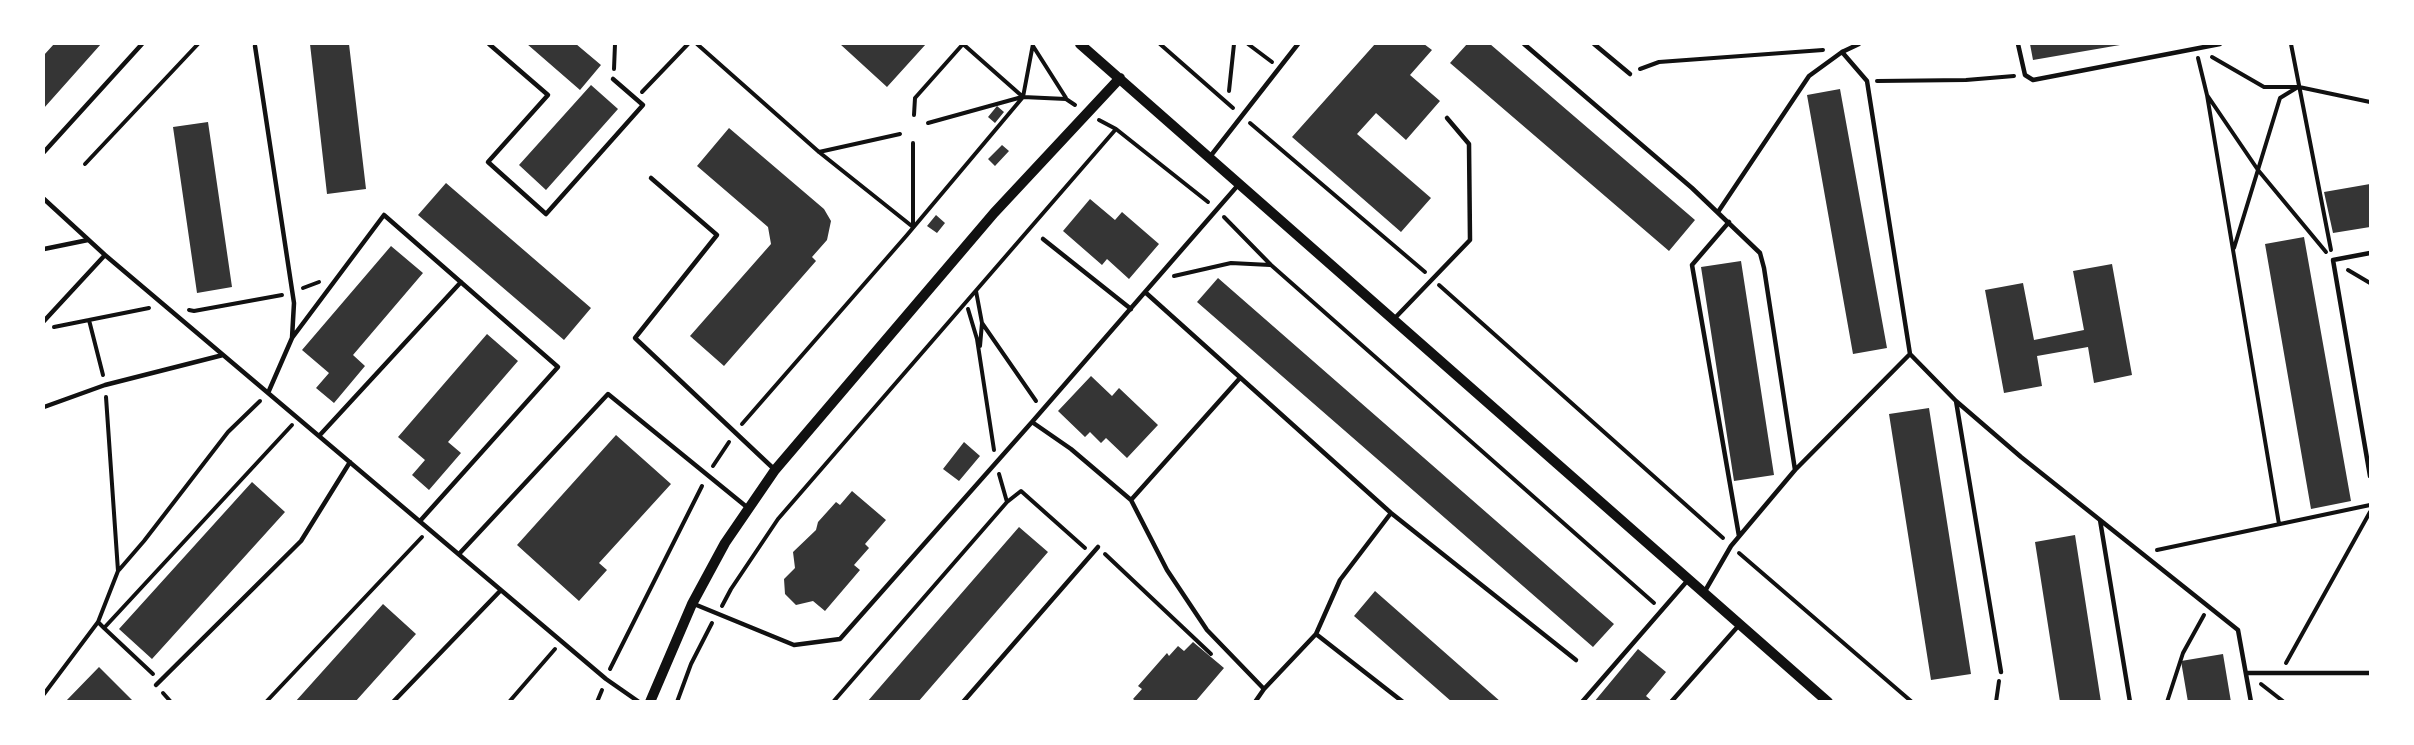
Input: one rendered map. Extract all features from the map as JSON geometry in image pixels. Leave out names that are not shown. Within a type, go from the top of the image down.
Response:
[{"type":"street","points":[[1080,44],[1828,702]]},
{"type":"street","points":[[650,702],[692,604],[725,543],[750,510],[775,470],[994,213],[1120,78]]},
{"type":"lane","points":[[44,152],[142,44]]},
{"type":"lane","points":[[489,44],[548,95],[488,162],[546,214],[643,105],[613,79]]},
{"type":"lane","points":[[1209,158],[1298,44]]},
{"type":"lane","points":[[1524,44],[1718,212],[1760,253],[1794,470]]},
{"type":"lane","points":[[1594,44],[1630,74]]},
{"type":"lane","points":[[1718,212],[1809,76],[1842,52],[1859,44]]},
{"type":"lane","points":[[2018,44],[2025,75],[2033,80],[2220,44]]},
{"type":"lane","points":[[255,46],[292,293],[292,338]]},
{"type":"lane","points":[[1842,52],[1868,81],[1910,354],[1956,400],[2021,457],[2238,630],[2251,702]]},
{"type":"lane","points":[[1394,320],[1470,240],[1469,144],[1447,118]]},
{"type":"lane","points":[[651,178],[717,235],[635,338],[775,470]]},
{"type":"lane","points":[[692,604],[718,612],[794,645],[840,639],[1239,184]]},
{"type":"lane","points":[[44,199],[105,255],[429,530],[606,679],[639,702]]},
{"type":"lane","points":[[268,393],[292,338],[384,215],[558,366],[420,521]]},
{"type":"lane","points":[[1729,222],[1692,265],[1739,536]]},
{"type":"lane","points":[[1043,239],[1131,309]]},
{"type":"lane","points":[[44,249],[88,240]]},
{"type":"lane","points":[[2370,253],[2333,260],[2370,476]]},
{"type":"lane","points":[[44,321],[105,255]]},
{"type":"lane","points":[[318,435],[461,282]]},
{"type":"lane","points":[[1145,292],[1391,513],[1576,660]]},
{"type":"lane","points":[[1703,594],[1731,546],[1794,470],[1910,354]]},
{"type":"lane","points":[[44,407],[105,385],[223,355]]},
{"type":"lane","points":[[1131,500],[1240,378]]},
{"type":"lane","points":[[459,554],[608,394],[750,510]]},
{"type":"lane","points":[[1956,400],[2001,672]]},
{"type":"lane","points":[[1032,422],[1071,449],[1131,500],[1167,570],[1207,630],[1264,690]]},
{"type":"lane","points":[[156,685],[301,541],[350,462]]},
{"type":"lane","points":[[1255,702],[1316,634],[1340,580],[1391,513]]},
{"type":"lane","points":[[2100,520],[2130,702]]},
{"type":"lane","points":[[963,702],[1098,547]]},
{"type":"lane","points":[[1582,702],[1688,580]]},
{"type":"lane","points":[[393,702],[501,590]]},
{"type":"lane","points":[[1671,702],[1740,624]]},
{"type":"lane","points":[[1316,634],[1403,702]]},
{"type":"lane","points":[[2246,673],[2370,673]]},
{"type":"path","points":[[85,164],[198,44]]},
{"type":"path","points":[[613,79],[615,44]]},
{"type":"path","points":[[636,99],[688,44]]},
{"type":"path","points":[[697,44],[819,152],[913,227]]},
{"type":"path","points":[[914,115],[915,98],[963,44],[1023,97]]},
{"type":"path","points":[[597,702],[606,679],[708,475],[735,432],[1023,97],[1033,44]]},
{"type":"path","points":[[1033,44],[1066,99],[1116,129],[1218,210],[1271,266],[1662,610]]},
{"type":"path","points":[[1160,44],[1432,279],[1731,546],[1912,702]]},
{"type":"path","points":[[1228,91],[1234,44]]},
{"type":"path","points":[[1248,44],[1272,62]]},
{"type":"path","points":[[2291,44],[2333,260]]},
{"type":"path","points":[[2196,48],[2264,87],[2299,87],[2370,102]]},
{"type":"path","points":[[2196,48],[2207,95],[2279,524]]},
{"type":"path","points":[[1630,74],[1659,62],[1824,50]]},
{"type":"path","points":[[1868,81],[1966,80],[2025,75]]},
{"type":"path","points":[[2233,250],[2280,98],[2299,87]]},
{"type":"path","points":[[2207,95],[2258,170],[2333,260],[2370,284]]},
{"type":"path","points":[[927,123],[1023,97],[1066,99]]},
{"type":"path","points":[[677,702],[691,664],[718,612],[778,519],[1116,129]]},
{"type":"path","points":[[819,152],[900,134]]},
{"type":"path","points":[[913,143],[913,227]]},
{"type":"path","points":[[1157,279],[1231,263],[1271,266]]},
{"type":"path","points":[[44,329],[164,305],[194,311],[292,293],[341,272]]},
{"type":"path","points":[[976,290],[982,323],[979,352]]},
{"type":"path","points":[[969,309],[979,352],[996,462],[1007,502]]},
{"type":"path","points":[[89,320],[105,385],[118,571]]},
{"type":"path","points":[[982,323],[1042,410]]},
{"type":"path","points":[[44,694],[98,622],[118,571],[228,432],[268,393]]},
{"type":"path","points":[[104,628],[298,418]]},
{"type":"path","points":[[833,702],[1007,502],[1021,491],[1092,554]]},
{"type":"path","points":[[2142,553],[2370,505]]},
{"type":"path","points":[[2283,667],[2370,512]]},
{"type":"path","points":[[266,702],[429,530]]},
{"type":"path","points":[[1098,547],[1217,660]]},
{"type":"path","points":[[2168,702],[2183,653],[2209,607]]},
{"type":"path","points":[[98,622],[152,674],[156,685],[171,702]]},
{"type":"path","points":[[509,702],[562,642]]},
{"type":"path","points":[[1996,702],[2001,672]]},
{"type":"path","points":[[2246,673],[2284,702]]},
{"type":"building","points":[[54,44],[101,44],[44,108],[44,55]]},
{"type":"building","points":[[310,44],[349,44],[366,189],[327,194]]},
{"type":"building","points":[[527,44],[576,44],[601,65],[580,90]]},
{"type":"building","points":[[840,44],[926,44],[887,87]]},
{"type":"building","points":[[1375,44],[1424,44],[1432,50],[1410,75],[1440,101],[1406,140],[1376,113],[1357,134],[1431,198],[1401,232],[1292,137]]},
{"type":"building","points":[[1467,44],[1490,44],[1695,220],[1669,251],[1450,63]]},
{"type":"building","points":[[2030,44],[2120,44],[2120,45],[2033,60]]},
{"type":"building","points":[[591,85],[618,109],[546,190],[519,165]]},
{"type":"building","points":[[1840,89],[1887,348],[1853,354],[1807,95]]},
{"type":"building","points":[[997,106],[1004,112],[995,123],[988,117]]},
{"type":"building","points":[[208,122],[232,287],[197,293],[173,127]]},
{"type":"building","points":[[729,128],[824,209],[831,221],[827,240],[812,257],[816,261],[724,366],[690,336],[771,244],[768,227],[697,166]]},
{"type":"building","points":[[1002,145],[1009,151],[995,166],[988,159]]},
{"type":"building","points":[[446,183],[591,308],[564,340],[418,215]]},
{"type":"building","points":[[2370,184],[2370,227],[2333,233],[2324,192]]},
{"type":"building","points":[[1090,199],[1115,220],[1122,212],[1159,244],[1129,279],[1107,259],[1102,265],[1063,231]]},
{"type":"building","points":[[936,215],[945,223],[937,233],[927,226]]},
{"type":"building","points":[[2304,237],[2351,501],[2311,509],[2265,244]]},
{"type":"building","points":[[391,246],[423,273],[353,355],[365,366],[334,403],[316,388],[329,373],[302,350]]},
{"type":"building","points":[[1741,261],[1774,475],[1734,481],[1701,267]]},
{"type":"building","points":[[2112,264],[2132,375],[2094,383],[2088,347],[2037,356],[2042,386],[2004,393],[1985,290],[2023,283],[2034,340],[2084,330],[2073,271]]},
{"type":"building","points":[[1218,278],[1614,624],[1593,647],[1197,302]]},
{"type":"building","points":[[487,334],[518,361],[448,442],[461,453],[429,490],[412,475],[425,460],[398,437]]},
{"type":"building","points":[[1091,376],[1112,396],[1119,388],[1158,425],[1127,458],[1106,438],[1101,443],[1090,432],[1085,437],[1058,411]]},
{"type":"building","points":[[1929,408],[1971,674],[1931,680],[1889,414]]},
{"type":"building","points":[[616,435],[671,484],[599,563],[607,570],[579,601],[517,545]]},
{"type":"building","points":[[964,442],[980,456],[959,481],[943,469]]},
{"type":"building","points":[[252,482],[285,512],[152,659],[119,629]]},
{"type":"building","points":[[852,491],[886,520],[865,544],[869,548],[854,565],[860,570],[825,611],[813,601],[796,605],[785,594],[784,579],[795,568],[793,552],[816,530],[818,522],[836,502],[840,505]]},
{"type":"building","points":[[1019,527],[1048,552],[918,702],[867,702]]},
{"type":"building","points":[[2075,535],[2101,702],[2060,702],[2035,542]]},
{"type":"building","points":[[1375,591],[1501,702],[1452,702],[1354,616]]},
{"type":"building","points":[[383,604],[416,634],[355,702],[295,702]]},
{"type":"building","points":[[1193,642],[1224,668],[1195,702],[1137,702],[1133,699],[1142,689],[1138,686],[1167,653],[1169,656],[1178,646],[1184,651]]},
{"type":"building","points":[[1638,649],[1666,672],[1646,696],[1653,702],[1594,702]]},
{"type":"building","points":[[2223,654],[2231,702],[2188,702],[2181,661]]},
{"type":"building","points":[[99,667],[134,702],[65,702]]}]
